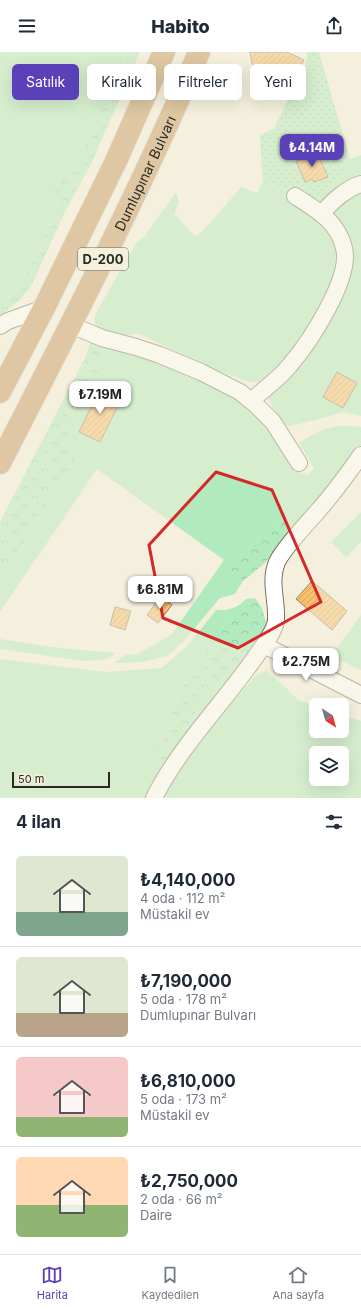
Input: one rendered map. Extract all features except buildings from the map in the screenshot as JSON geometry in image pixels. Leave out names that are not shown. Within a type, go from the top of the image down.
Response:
[{"type":"highway","name":"D-200","points":[[0,392],[44,308],[116,161],[164,52]]},
{"type":"highway","name":"Dumlupınar Bulvarı","points":[[0,463],[123,220],[200,52]]},
{"type":"street","points":[[322,213],[343,193],[354,186],[361,184]]},
{"type":"street","points":[[251,401],[289,367],[301,352],[333,298],[345,261],[344,248],[331,222],[322,213],[295,196]]},
{"type":"street","points":[[0,326],[8,321],[44,308]]},
{"type":"street","points":[[70,325],[102,338],[160,354],[201,372],[240,392],[273,422],[299,463]]},
{"type":"street","points":[[154,798],[172,766],[202,725],[231,690],[264,645],[274,627],[276,620],[273,585],[274,572],[278,560],[328,499],[361,455]]},
{"type":"street","points":[[264,645],[361,695]]},
{"type":"highlighted area","points":[[216,472],[272,490],[321,602],[238,648],[163,618],[149,545]]},
{"type":"green space","points":[[0,52],[129,52],[123,64],[87,64],[87,100],[107,100],[77,165],[70,161],[49,199],[60,203],[44,233],[34,227],[28,237],[38,242],[24,277],[14,292],[0,306]]},
{"type":"green space","points":[[129,52],[140,52],[135,64],[123,64]]},
{"type":"green space","points":[[307,52],[319,52],[350,159],[320,204],[263,181],[260,136],[274,128],[288,100],[306,100]]},
{"type":"green space","points":[[107,100],[119,100],[92,162],[66,210],[31,286],[20,300],[0,316],[0,306],[14,292],[24,277],[38,243],[28,237],[34,227],[44,233],[60,203],[49,199],[70,160],[77,164]]},
{"type":"green space","points":[[361,155],[361,416],[342,412],[299,424],[285,426],[269,401],[268,393],[349,260],[320,204],[350,159]]},
{"type":"green space","points":[[263,181],[289,192],[326,224],[339,250],[336,279],[289,360],[265,382],[250,382],[226,374],[140,334],[116,335],[99,331],[94,321],[96,313],[136,243],[144,237],[176,192],[179,203],[174,214],[195,236],[203,231],[241,187],[257,193]]},
{"type":"green space","points":[[91,340],[111,345],[66,440],[80,452],[0,583],[0,522],[84,360]]},
{"type":"green space","points":[[111,345],[141,352],[239,395],[288,450],[299,472],[307,476],[314,468],[299,443],[328,428],[336,426],[361,427],[361,445],[354,456],[302,518],[288,514],[265,532],[241,556],[228,564],[230,571],[243,581],[235,594],[220,598],[184,641],[167,656],[143,662],[114,663],[127,654],[136,655],[172,634],[224,560],[97,469],[0,612],[0,583],[80,452],[66,440]]},
{"type":"green space","points":[[361,512],[361,542],[346,557],[331,542]]},
{"type":"green space","points":[[288,514],[302,518],[264,564],[243,581],[230,571],[227,564],[241,556],[265,532]]},
{"type":"green space","points":[[255,598],[262,608],[267,626],[245,664],[228,672],[195,714],[193,729],[165,763],[149,765],[190,671],[238,606],[246,599]]},
{"type":"green space","points":[[238,606],[190,671],[149,765],[165,763],[152,798],[0,798],[0,659],[106,672],[162,668],[188,645],[216,610],[226,610]]},
{"type":"green space","points":[[361,615],[361,670],[331,656]]},
{"type":"green space","points":[[0,639],[59,648],[116,653],[111,657],[102,660],[83,661],[0,649]]},
{"type":"green space","points":[[245,664],[193,729],[195,714],[228,672]]},
{"type":"green space","points":[[266,670],[298,700],[309,704],[309,738],[349,738],[349,717],[361,721],[361,798],[161,798],[197,742],[254,677]]}]
